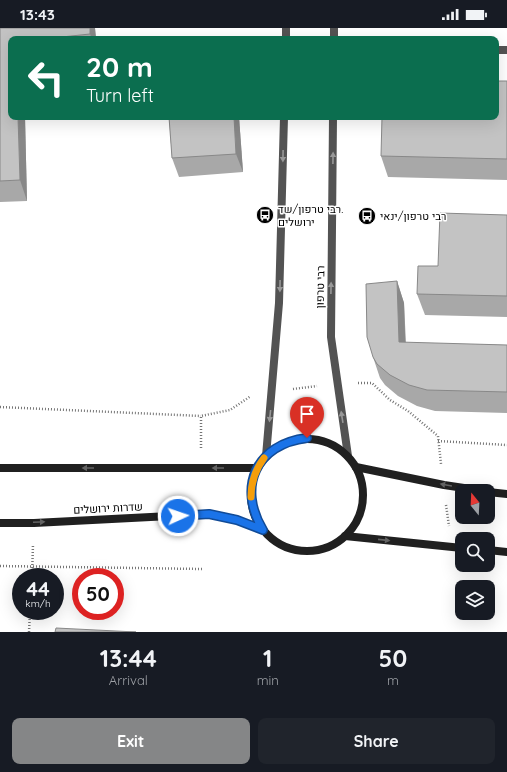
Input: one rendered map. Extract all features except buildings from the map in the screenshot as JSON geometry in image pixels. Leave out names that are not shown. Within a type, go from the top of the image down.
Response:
[{"type":"main road","points":[[307,438],[323,440],[336,446],[348,456],[356,467],[361,481],[363,496],[360,511],[354,524],[345,536],[334,543],[309,551],[283,546],[263,530],[254,516],[250,500],[251,484],[257,468],[266,456],[278,446],[292,440],[307,438]]},
{"type":"main road","points":[[356,467],[455,487]]},
{"type":"main road","points":[[0,468],[257,468]]},
{"type":"main road","points":[[495,493],[507,494]]},
{"type":"main road","name":"שדרות ירושלים","points":[[0,523],[34,523],[209,514],[237,520],[263,530]]},
{"type":"main road","points":[[345,536],[455,547]]},
{"type":"main road","points":[[495,551],[507,552]]},
{"type":"street","points":[[266,456],[273,391],[279,303],[284,120]]},
{"type":"street","name":"רבי טרפון","points":[[333,120],[331,337],[336,384],[348,456]]},
{"type":"path","points":[[0,407],[201,416],[230,410],[256,392],[336,384],[372,383],[390,400],[408,411],[438,436],[451,547]]},
{"type":"path","points":[[201,416],[201,444],[204,468]]},
{"type":"path","points":[[438,441],[507,445]]},
{"type":"path","points":[[32,567],[34,523]]},
{"type":"path","points":[[0,566],[202,569]]},
{"type":"path","points":[[29,632],[30,620]]},
{"type":"slow traffic","points":[[251,497],[251,484],[257,468],[264,458]]},
{"type":"place","name":"רבי טרפון/שד. ירושלים","points":[[265,215]]},
{"type":"place","name":"רבי טרפון/ינאי","points":[[367,216]]},
{"type":"route","points":[[178,516],[209,514],[237,520],[263,530],[254,516],[250,500],[251,484],[257,468],[266,456],[278,446],[292,440],[307,438]]}]
